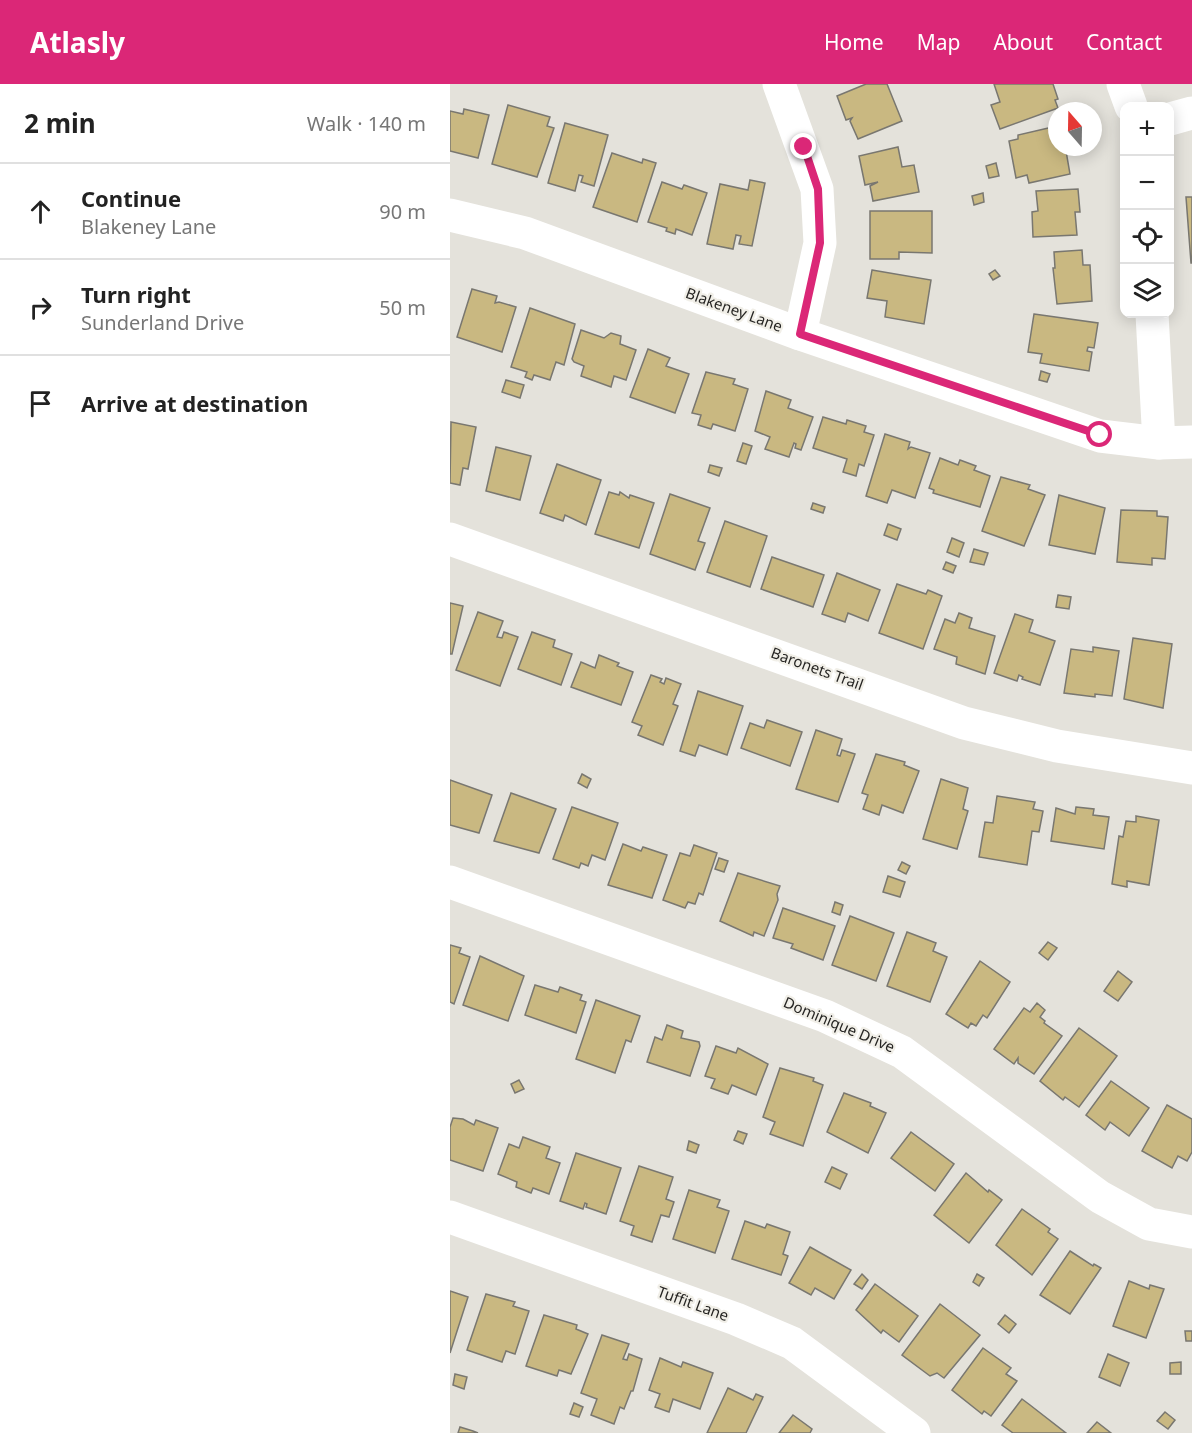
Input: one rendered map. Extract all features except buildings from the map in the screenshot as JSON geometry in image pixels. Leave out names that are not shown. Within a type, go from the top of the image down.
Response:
[{"type":"street","points":[[779,84],[818,189],[820,243],[800,334]]},
{"type":"street","points":[[1123,84],[1130,102]]},
{"type":"street","points":[[1174,118],[1192,113]]},
{"type":"street","name":"Blakeney Lane","points":[[450,215],[525,233],[800,334],[1100,435],[1159,443],[1192,442]]},
{"type":"street","points":[[1152,318],[1159,443]]},
{"type":"street","name":"Baronets Trail","points":[[450,539],[964,723],[1057,746],[1192,768]]},
{"type":"street","name":"Dominique Drive","points":[[450,882],[825,1016],[902,1052],[1100,1197],[1149,1224],[1192,1232]]},
{"type":"street","name":"Tuffit Lane","points":[[450,1217],[736,1319],[792,1343],[914,1433]]},
{"type":"route","points":[[804,147],[818,189],[820,243],[800,334],[1100,435]]}]
